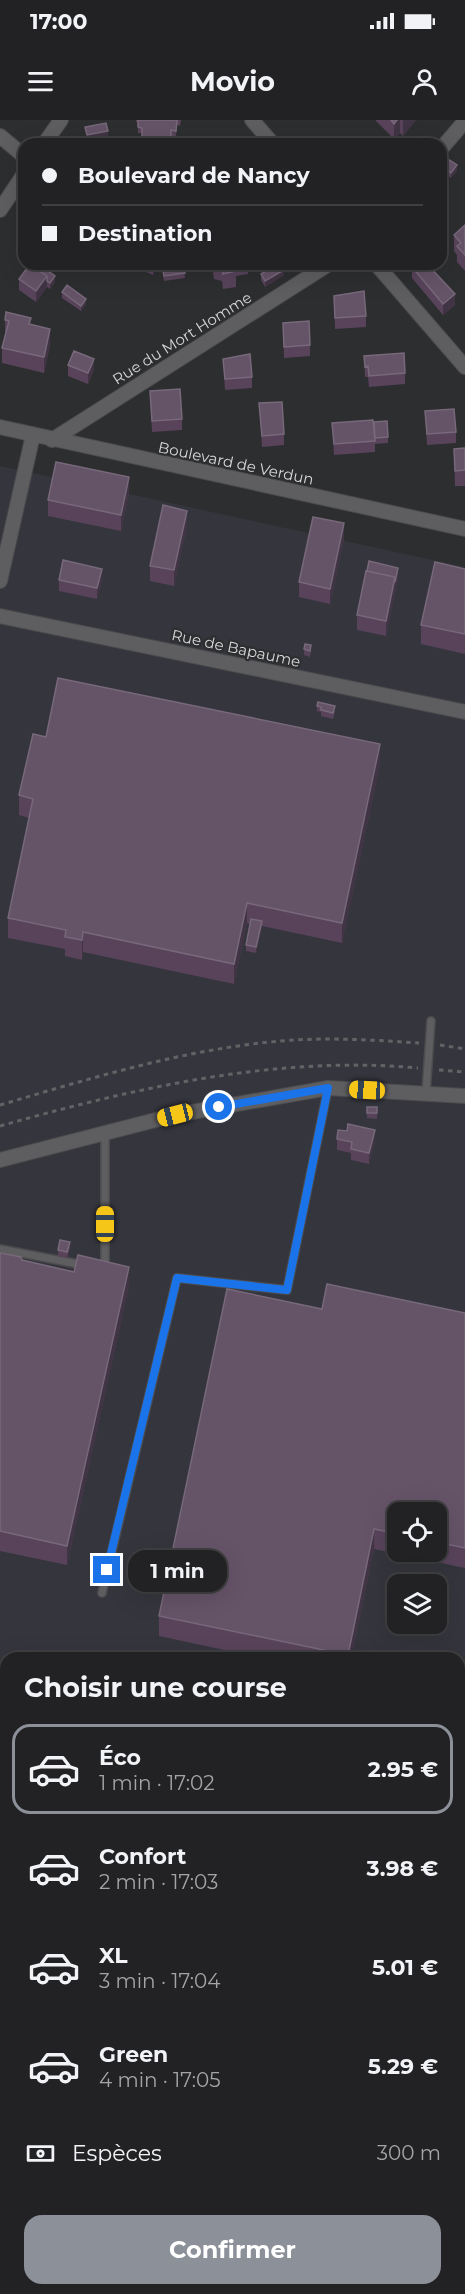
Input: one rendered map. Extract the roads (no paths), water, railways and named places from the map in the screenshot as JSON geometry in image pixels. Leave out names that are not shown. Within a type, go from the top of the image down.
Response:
[{"type":"street","points":[[48,138],[61,120]]},
{"type":"street","points":[[252,120],[268,138]]},
{"type":"street","points":[[447,142],[465,121]]},
{"type":"street","points":[[0,136],[18,151]]},
{"type":"street","points":[[0,210],[18,183]]},
{"type":"street","name":"Rue du Mort Homme","points":[[52,440],[320,270]]},
{"type":"street","points":[[381,270],[463,361]]},
{"type":"street","name":"Boulevard de Verdun","points":[[0,427],[465,529]]},
{"type":"street","points":[[0,581],[33,435]]},
{"type":"street","name":"Rue de Bapaume","points":[[0,616],[465,712]]},
{"type":"street","points":[[0,1160],[175,1115],[328,1088],[465,1096]]},
{"type":"lane","points":[[426,1093],[431,1021]]},
{"type":"lane","points":[[102,1593],[177,1278],[287,1290],[328,1088]]},
{"type":"lane","points":[[0,1249],[105,1269],[105,1133]]}]
